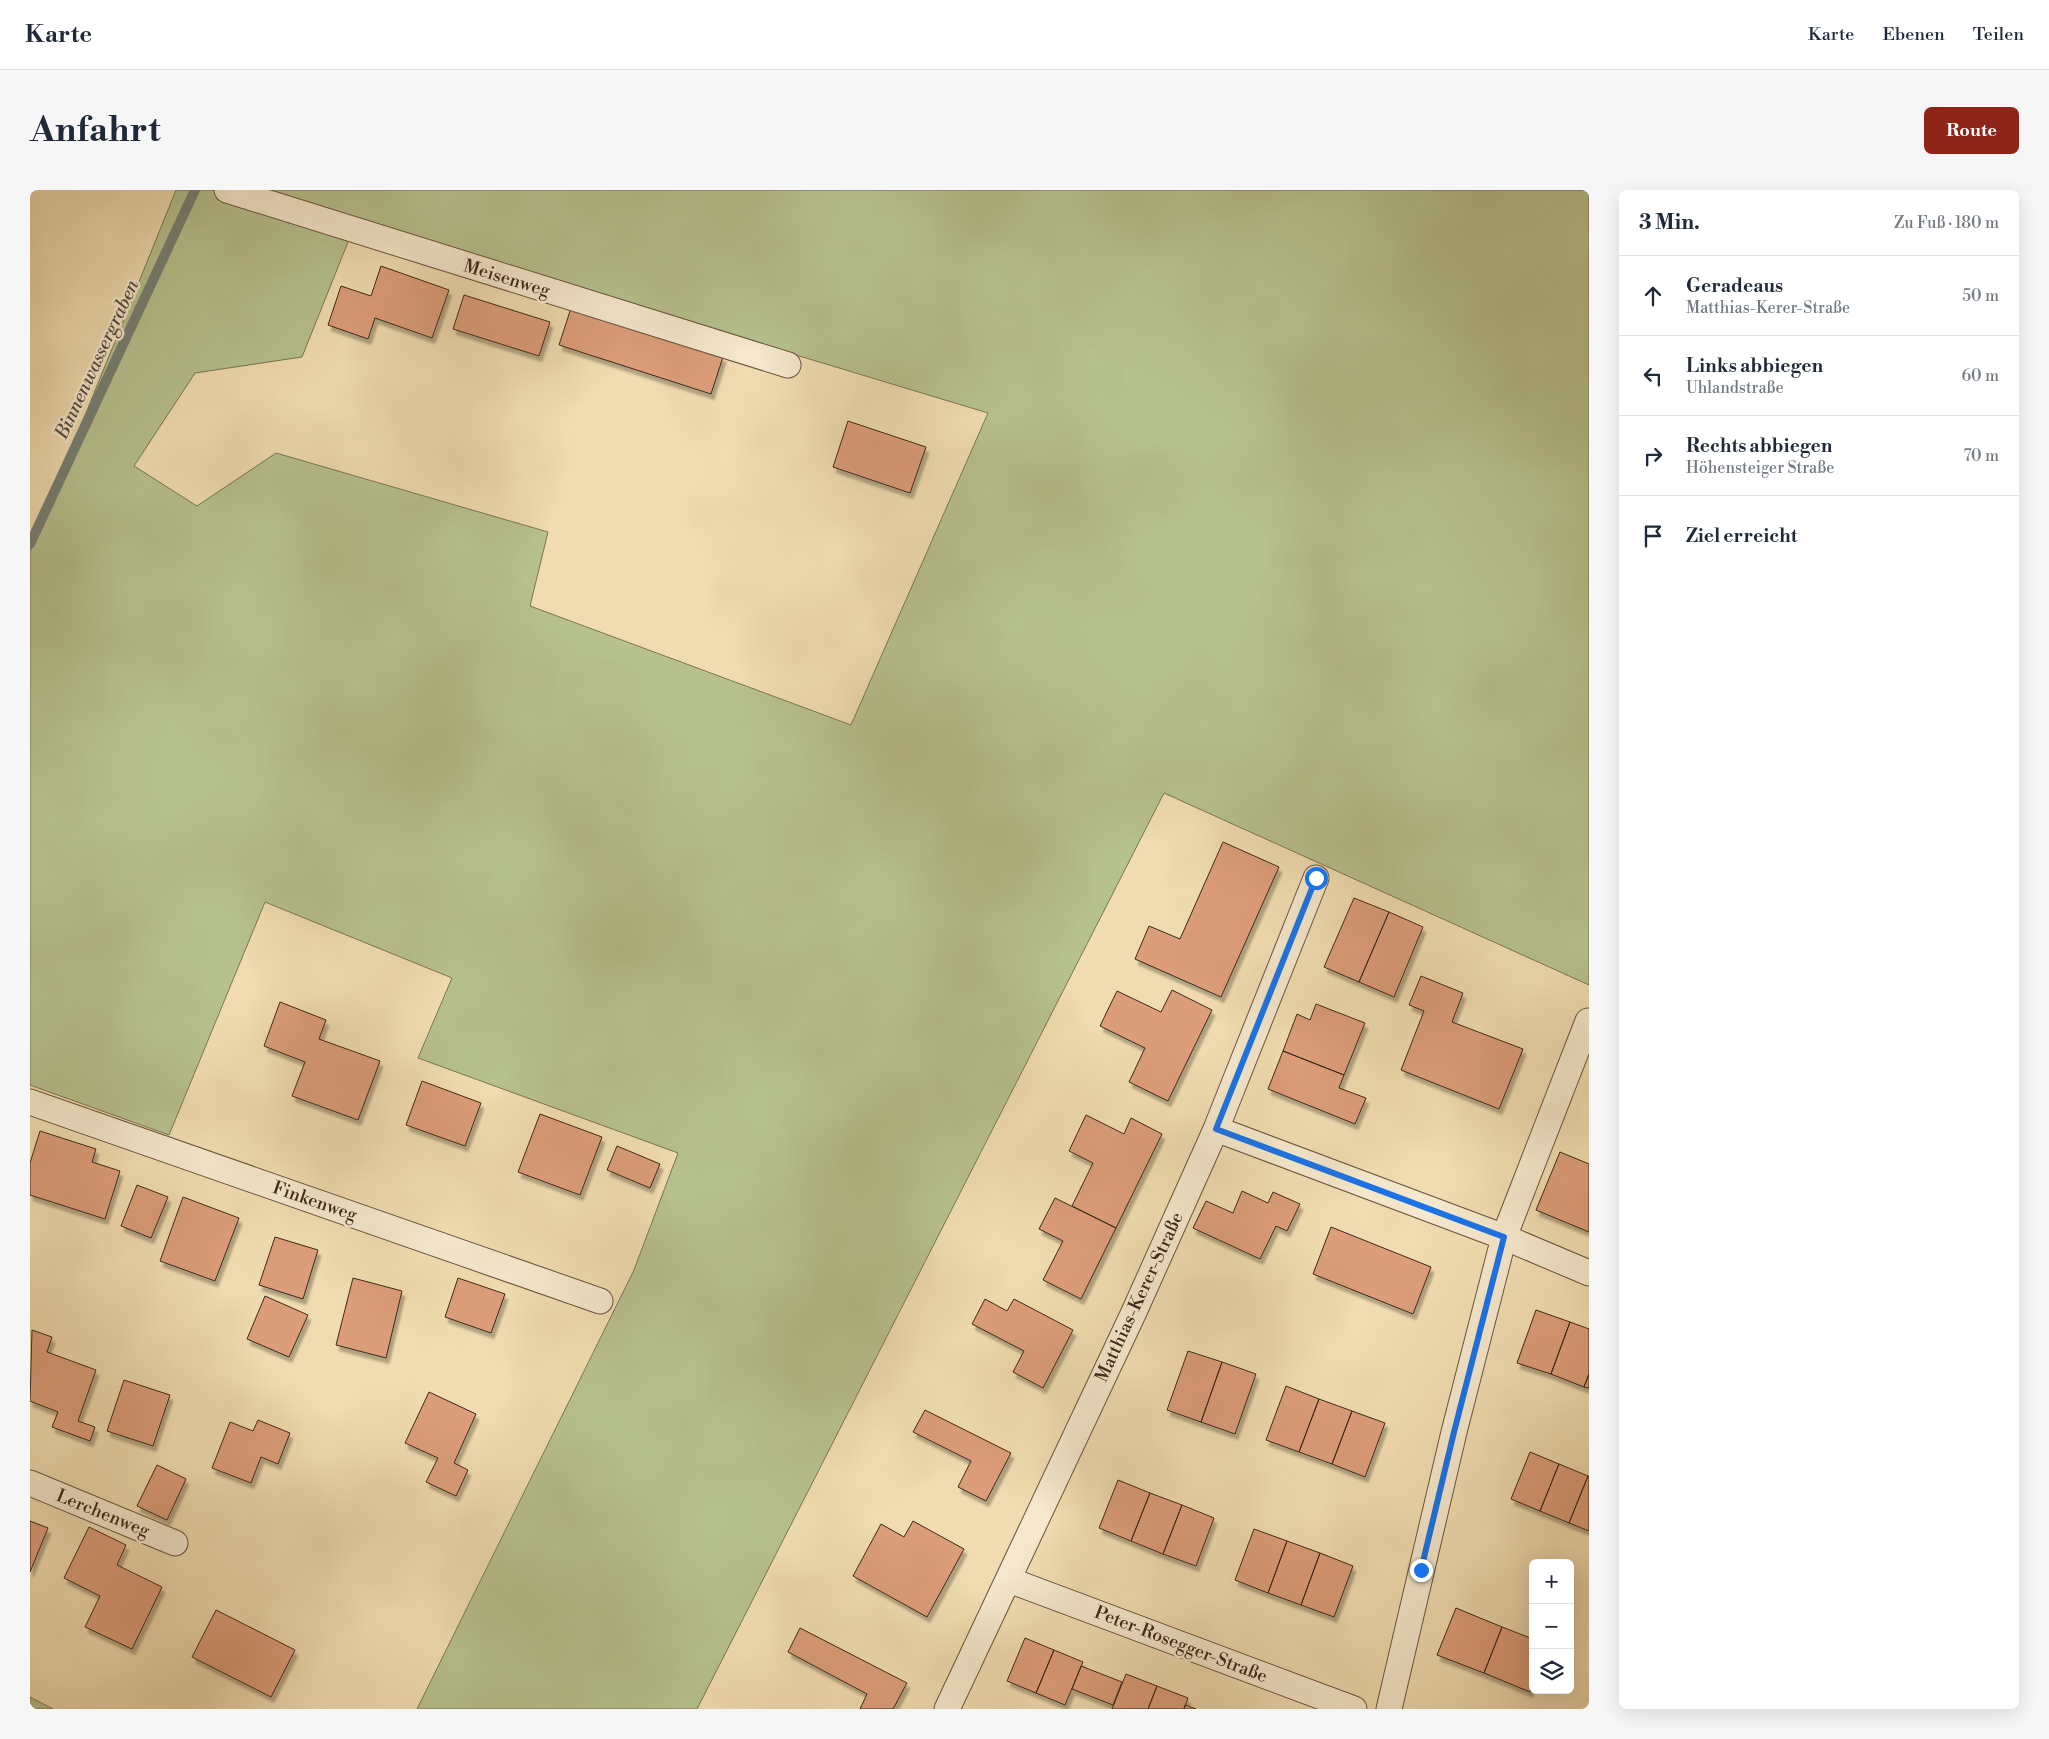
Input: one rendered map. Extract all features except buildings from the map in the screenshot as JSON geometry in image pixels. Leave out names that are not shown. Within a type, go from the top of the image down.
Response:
[{"type":"street","name":"Meisenweg","points":[[232,192],[788,365]]},
{"type":"street","name":"Matthias-Kerer-Straße","points":[[947,1709],[1009,1580],[1072,1439],[1134,1312],[1216,1129],[1316,878]]},
{"type":"street","points":[[1389,1709],[1454,1432],[1504,1237],[1588,1021]]},
{"type":"street","name":"Finkenweg","points":[[30,1102],[600,1300]]},
{"type":"street","points":[[1216,1129],[1504,1237],[1589,1273]]},
{"type":"street","name":"Lerchenweg","points":[[30,1483],[175,1543]]},
{"type":"street","name":"Peter-Rosegger-Straße","points":[[1009,1580],[1354,1709]]},
{"type":"green space","points":[[176,190],[1589,190],[1589,985],[1164,793],[697,1709],[417,1709],[634,1270],[678,1153],[418,1058],[452,978],[265,902],[169,1135],[30,1085],[30,552]],"holes":[[[356,222],[988,413],[851,725],[530,606],[548,532],[276,453],[197,506],[134,466],[195,373],[302,357]]]},
{"type":"green space","points":[[30,1697],[53,1709],[30,1709]]},
{"type":"waterway","name":"Binnenwassergraben","points":[[30,544],[195,190]]},
{"type":"route","points":[[1316,878],[1216,1129],[1504,1237],[1421,1570]]}]
